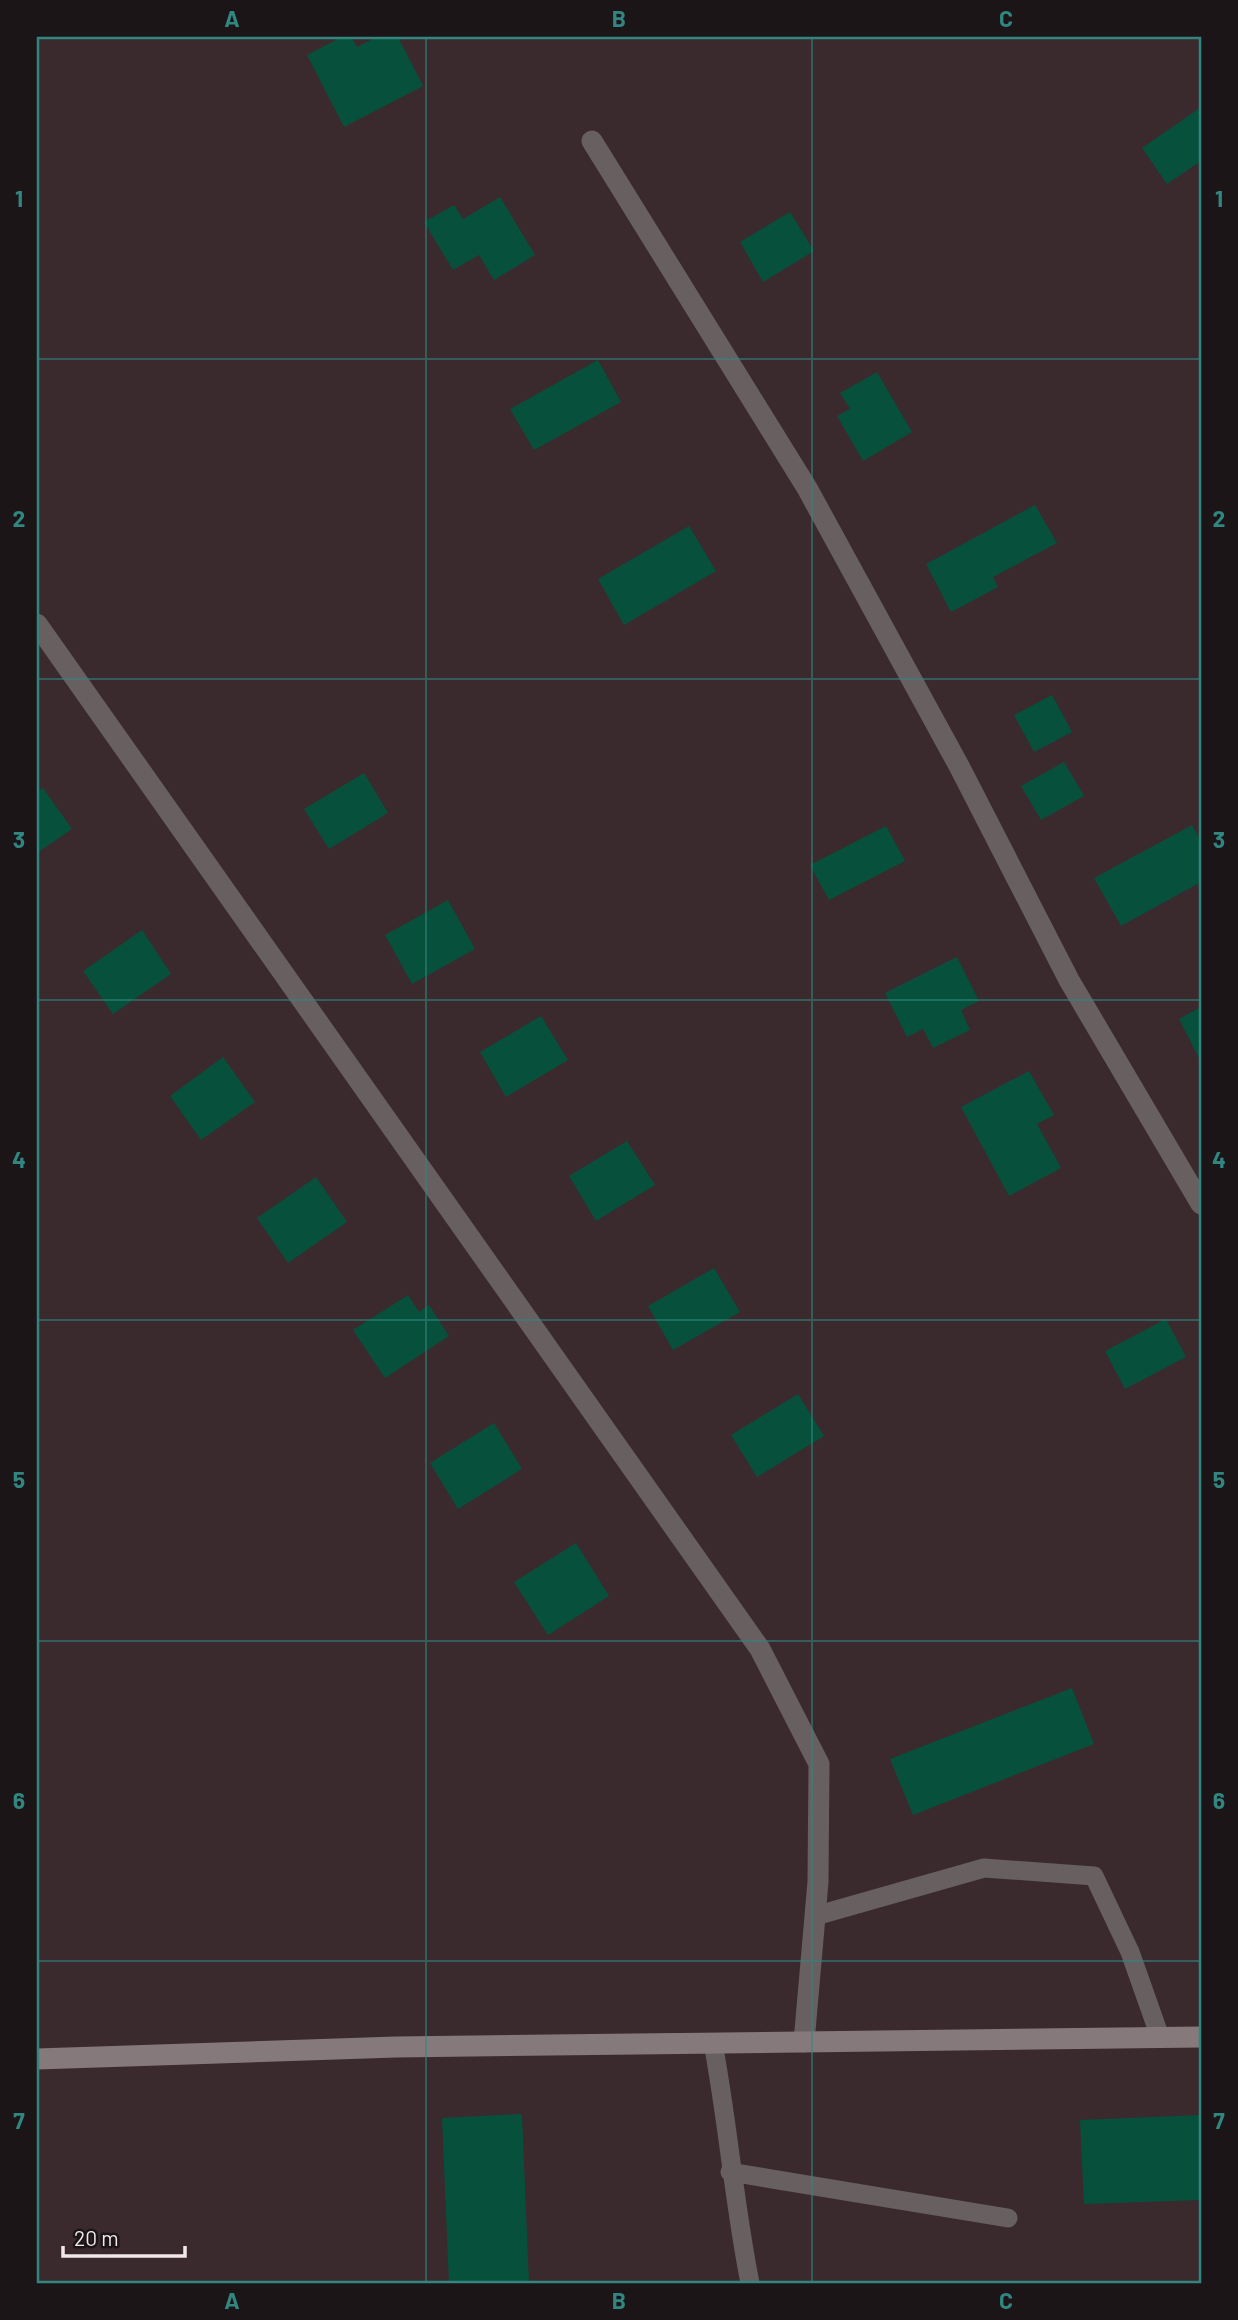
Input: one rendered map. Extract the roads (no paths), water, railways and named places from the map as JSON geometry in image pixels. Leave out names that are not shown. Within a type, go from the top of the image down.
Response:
[{"type":"street","points":[[592,141],[807,488],[959,766],[1069,980],[1201,1204]]},
{"type":"street","points":[[37,624],[760,1649],[819,1764],[816,1916],[804,2042]]},
{"type":"street","points":[[37,2059],[396,2047],[1201,2036]]},
{"type":"lane","points":[[816,1916],[984,1868],[1094,1876],[1130,1952],[1160,2037]]},
{"type":"lane","points":[[713,2043],[724,2101],[730,2172],[750,2283]]},
{"type":"lane","points":[[730,2172],[1008,2218]]}]
